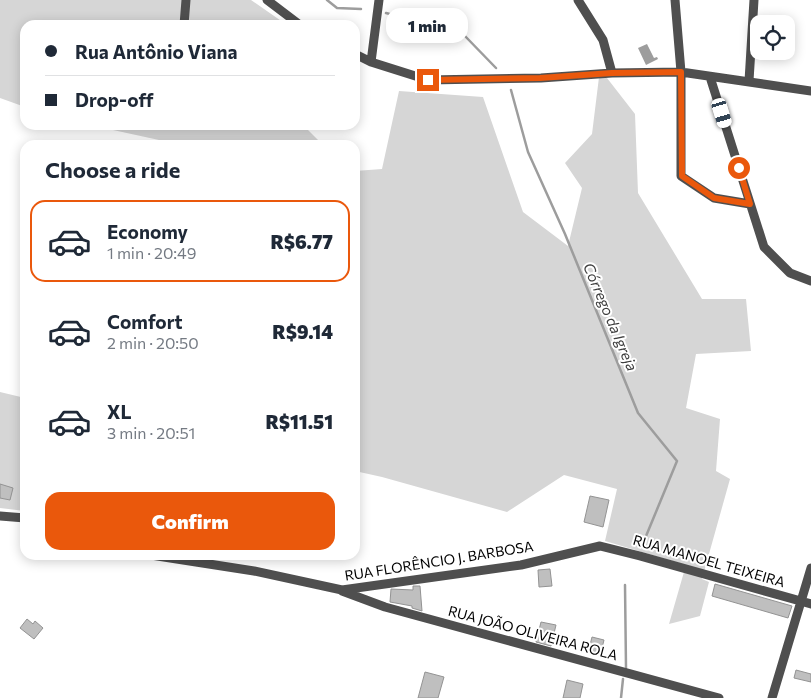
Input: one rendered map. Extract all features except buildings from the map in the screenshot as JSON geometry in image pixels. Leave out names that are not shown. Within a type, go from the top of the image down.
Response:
[{"type":"street","points":[[184,20],[186,0]]},
{"type":"street","points":[[267,0],[293,20]]},
{"type":"street","points":[[371,62],[379,0]]},
{"type":"street","points":[[578,0],[603,40],[612,73]]},
{"type":"street","points":[[749,81],[754,0]]},
{"type":"street","points":[[674,1],[681,72],[682,176],[714,198],[750,204]]},
{"type":"street","points":[[360,56],[371,62],[428,80],[540,78],[612,73],[681,72],[811,91]]},
{"type":"street","points":[[710,77],[764,247],[790,273],[811,281]]},
{"type":"street","points":[[0,516],[20,518]]},
{"type":"street","name":"RUA FLORÊNCIO J. BARBOSA","points":[[183,560],[254,571],[342,590],[521,565],[600,546]]},
{"type":"street","name":"RUA MANOEL TEIXEIRA","points":[[600,546],[811,604]]},
{"type":"street","points":[[772,698],[811,568]]},
{"type":"street","name":"RUA JOÃO OLIVEIRA ROLA","points":[[342,590],[385,607],[719,698]]},
{"type":"shaded area","points":[[0,0],[251,0],[280,20],[20,20],[20,105],[0,98]]},
{"type":"shaded area","points":[[647,44],[654,58],[657,57],[658,59],[646,65],[638,48]]},
{"type":"shaded area","points":[[600,69],[635,114],[638,193],[702,299],[746,299],[751,351],[696,354],[686,408],[720,419],[716,471],[730,479],[702,579],[709,582],[700,616],[669,624],[686,565],[605,541],[617,489],[564,475],[507,512],[360,472],[360,171],[382,169],[399,91],[483,97],[523,212],[568,246],[582,188],[565,163],[592,134]]},
{"type":"shaded area","points":[[113,130],[308,130],[318,140],[159,140]]},
{"type":"shaded area","points":[[0,392],[20,397],[20,510],[0,508]]},
{"type":"waterway","name":"Córrego da Igreja","points":[[327,0],[337,8],[361,9]]},
{"type":"waterway","name":"Córrego da Igreja","points":[[386,13],[463,34],[496,68]]},
{"type":"waterway","name":"Córrego da Igreja","points":[[511,90],[528,152],[565,234],[638,413],[677,461],[644,541]]},
{"type":"waterway","name":"Córrego da Igreja","points":[[625,585],[626,668]]},
{"type":"waterway","name":"Córrego da Igreja","points":[[621,698],[623,679]]},
{"type":"route","points":[[428,80],[540,78],[612,73],[681,72],[682,176],[714,198],[750,204],[739,168]]}]
